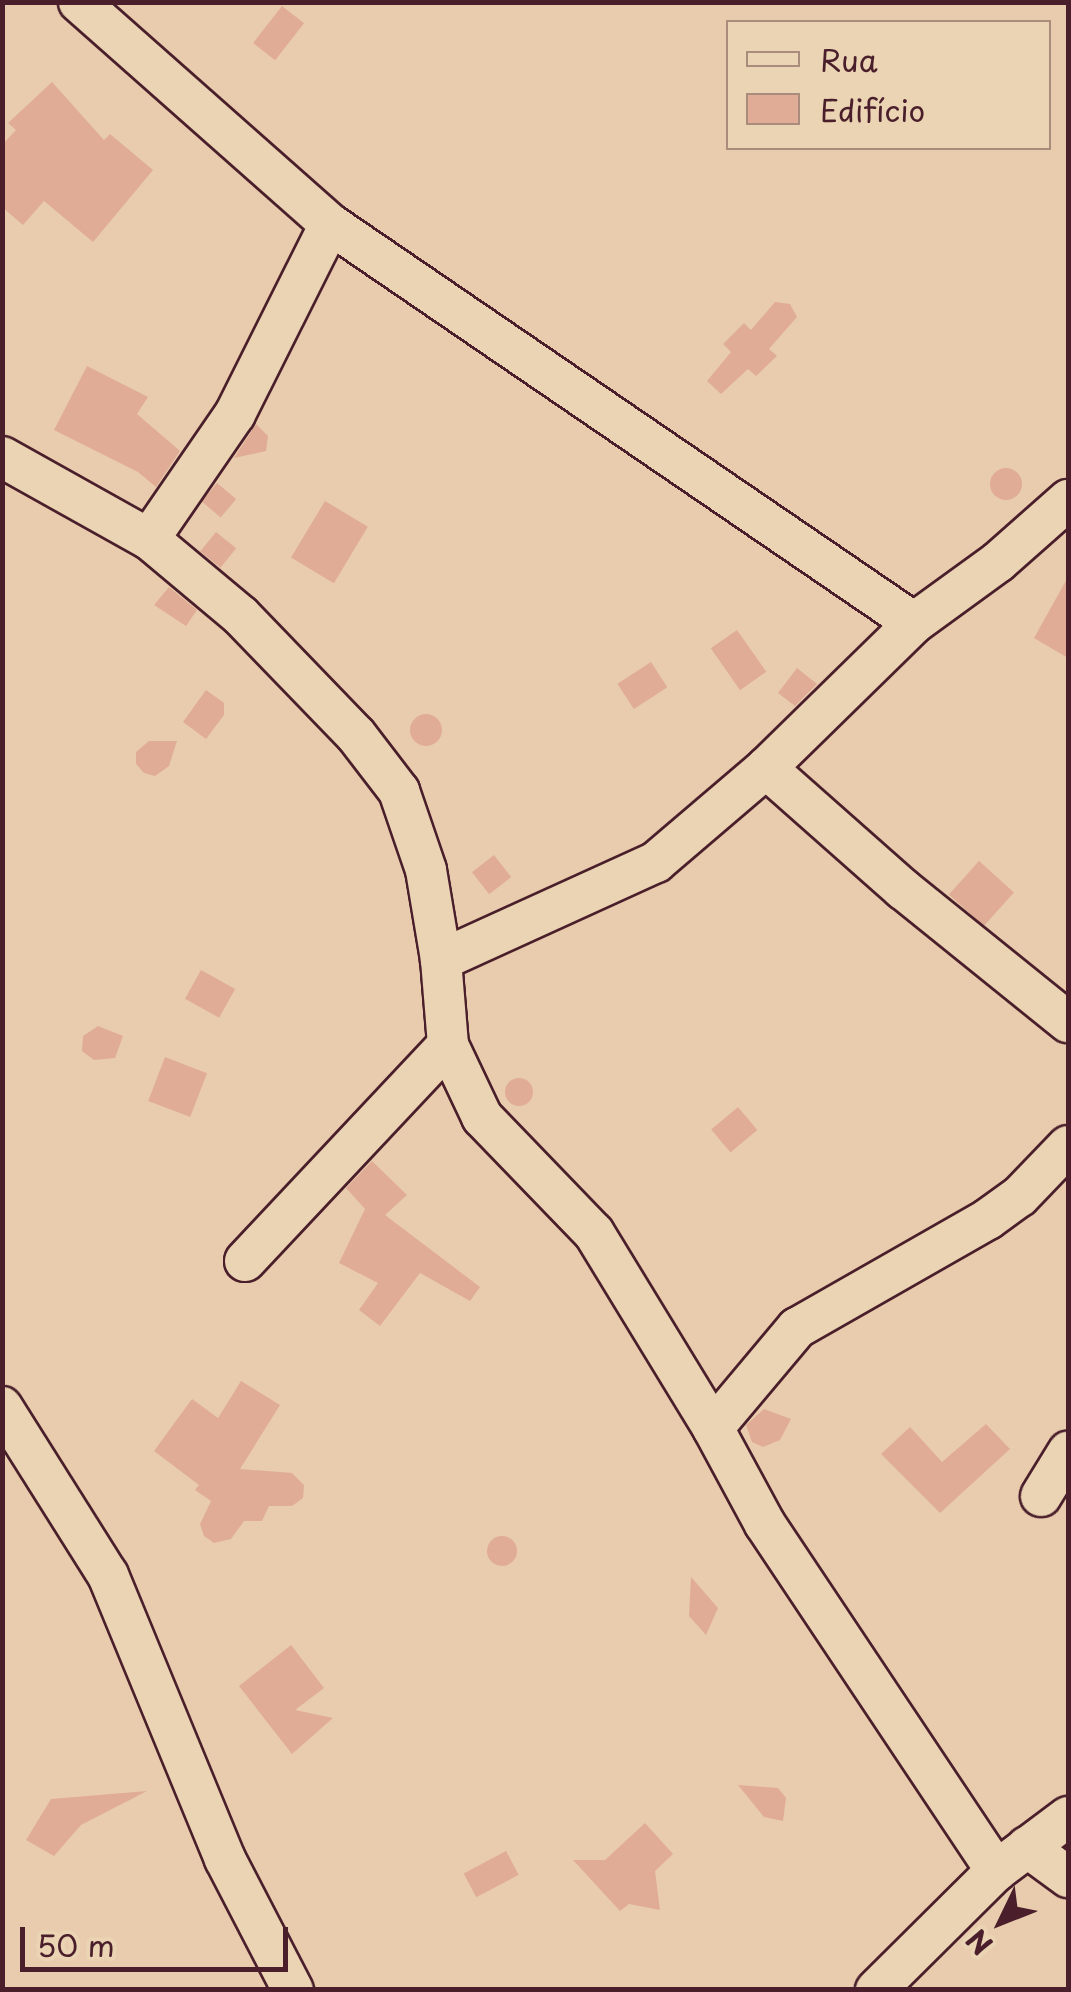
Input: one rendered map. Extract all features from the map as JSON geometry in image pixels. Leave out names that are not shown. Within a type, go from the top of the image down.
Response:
[{"type":"street","points":[[79,2],[330,224],[914,624]]},
{"type":"street","points":[[149,539],[234,414],[330,224]]},
{"type":"street","points":[[2,457],[149,539],[240,614],[356,735],[399,791],[426,870],[441,960],[448,1045],[482,1118],[594,1233],[713,1428],[765,1524],[996,1872]]},
{"type":"street","points":[[441,960],[656,862],[766,768],[914,624],[998,562],[1068,500]]},
{"type":"street","points":[[766,768],[903,889],[1068,1022]]},
{"type":"street","points":[[245,1261],[448,1045]]},
{"type":"street","points":[[713,1428],[796,1328],[988,1219],[1020,1196],[1068,1146]]},
{"type":"street","points":[[2,1407],[108,1575],[225,1859],[293,1990]]},
{"type":"street","points":[[1040,1496],[1068,1452]]},
{"type":"street","points":[[876,1990],[996,1872],[1068,1817]]},
{"type":"street","points":[[1027,1847],[1068,1877]]},
{"type":"building","points":[[282,6],[304,23],[275,60],[253,43]]},
{"type":"building","points":[[52,82],[104,140],[110,134],[153,170],[93,242],[44,201],[23,225],[2,207],[2,145],[16,130],[8,123]]},
{"type":"building","points":[[775,302],[790,304],[797,317],[769,349],[777,356],[756,376],[748,369],[721,394],[707,381],[731,352],[723,344],[744,323],[751,330]]},
{"type":"building","points":[[87,366],[148,397],[137,414],[180,451],[156,487],[138,472],[54,430]]},
{"type":"building","points":[[256,424],[268,436],[266,451],[234,458]]},
{"type":"building","points":[[1006,468],[1017,473],[1022,484],[1017,495],[1006,500],[995,495],[990,484],[995,473]]},
{"type":"building","points":[[217,483],[236,499],[221,517],[202,501]]},
{"type":"building","points":[[325,501],[368,527],[334,583],[291,558]]},
{"type":"building","points":[[216,532],[236,548],[220,568],[200,551]]},
{"type":"building","points":[[1068,577],[1068,658],[1034,638]]},
{"type":"building","points":[[169,587],[197,610],[186,626],[154,605]]},
{"type":"building","points":[[737,630],[766,672],[740,690],[711,648]]},
{"type":"building","points":[[651,662],[667,687],[634,709],[617,684]]},
{"type":"building","points":[[797,668],[817,684],[795,706],[778,693]]},
{"type":"building","points":[[206,690],[224,703],[224,715],[206,739],[183,722]]},
{"type":"building","points":[[426,714],[437,719],[442,730],[437,741],[426,746],[415,741],[410,730],[415,719]]},
{"type":"building","points":[[149,741],[177,741],[169,766],[155,776],[144,773],[136,764],[136,752]]},
{"type":"building","points":[[494,855],[511,877],[489,894],[472,872]]},
{"type":"building","points":[[979,861],[1014,892],[984,926],[949,894]]},
{"type":"building","points":[[201,970],[235,989],[219,1018],[185,999]]},
{"type":"building","points":[[98,1026],[123,1036],[115,1058],[94,1060],[82,1051],[83,1036]]},
{"type":"building","points":[[165,1057],[207,1073],[190,1117],[148,1101]]},
{"type":"building","points":[[519,1078],[529,1082],[533,1092],[529,1102],[519,1106],[509,1102],[505,1092],[509,1082]]},
{"type":"building","points":[[738,1107],[757,1130],[730,1152],[711,1129]]},
{"type":"building","points":[[372,1161],[407,1195],[385,1215],[480,1287],[470,1301],[420,1273],[380,1326],[359,1310],[378,1283],[339,1263],[365,1209],[346,1188]]},
{"type":"building","points":[[241,1381],[280,1405],[240,1469],[292,1473],[304,1485],[303,1498],[292,1506],[269,1506],[262,1521],[244,1521],[231,1539],[214,1543],[204,1536],[200,1524],[211,1501],[195,1490],[199,1485],[154,1451],[192,1399],[218,1418]]},
{"type":"building","points":[[764,1409],[791,1419],[780,1440],[763,1447],[752,1442],[746,1425]]},
{"type":"building","points":[[986,1424],[1010,1449],[940,1513],[881,1454],[910,1427],[942,1462]]},
{"type":"building","points":[[502,1536],[513,1540],[517,1551],[513,1562],[502,1566],[491,1562],[487,1551],[491,1540]]},
{"type":"building","points":[[691,1577],[718,1608],[706,1635],[689,1616]]},
{"type":"building","points":[[291,1645],[324,1688],[295,1710],[333,1718],[292,1754],[239,1686]]},
{"type":"building","points":[[738,1785],[778,1788],[786,1798],[783,1821],[764,1817]]},
{"type":"building","points":[[147,1791],[81,1825],[54,1856],[26,1840],[51,1799]]},
{"type":"building","points":[[645,1823],[673,1854],[655,1871],[660,1910],[629,1904],[620,1911],[573,1860],[605,1860]]},
{"type":"building","points":[[506,1851],[519,1875],[476,1897],[464,1874]]}]
